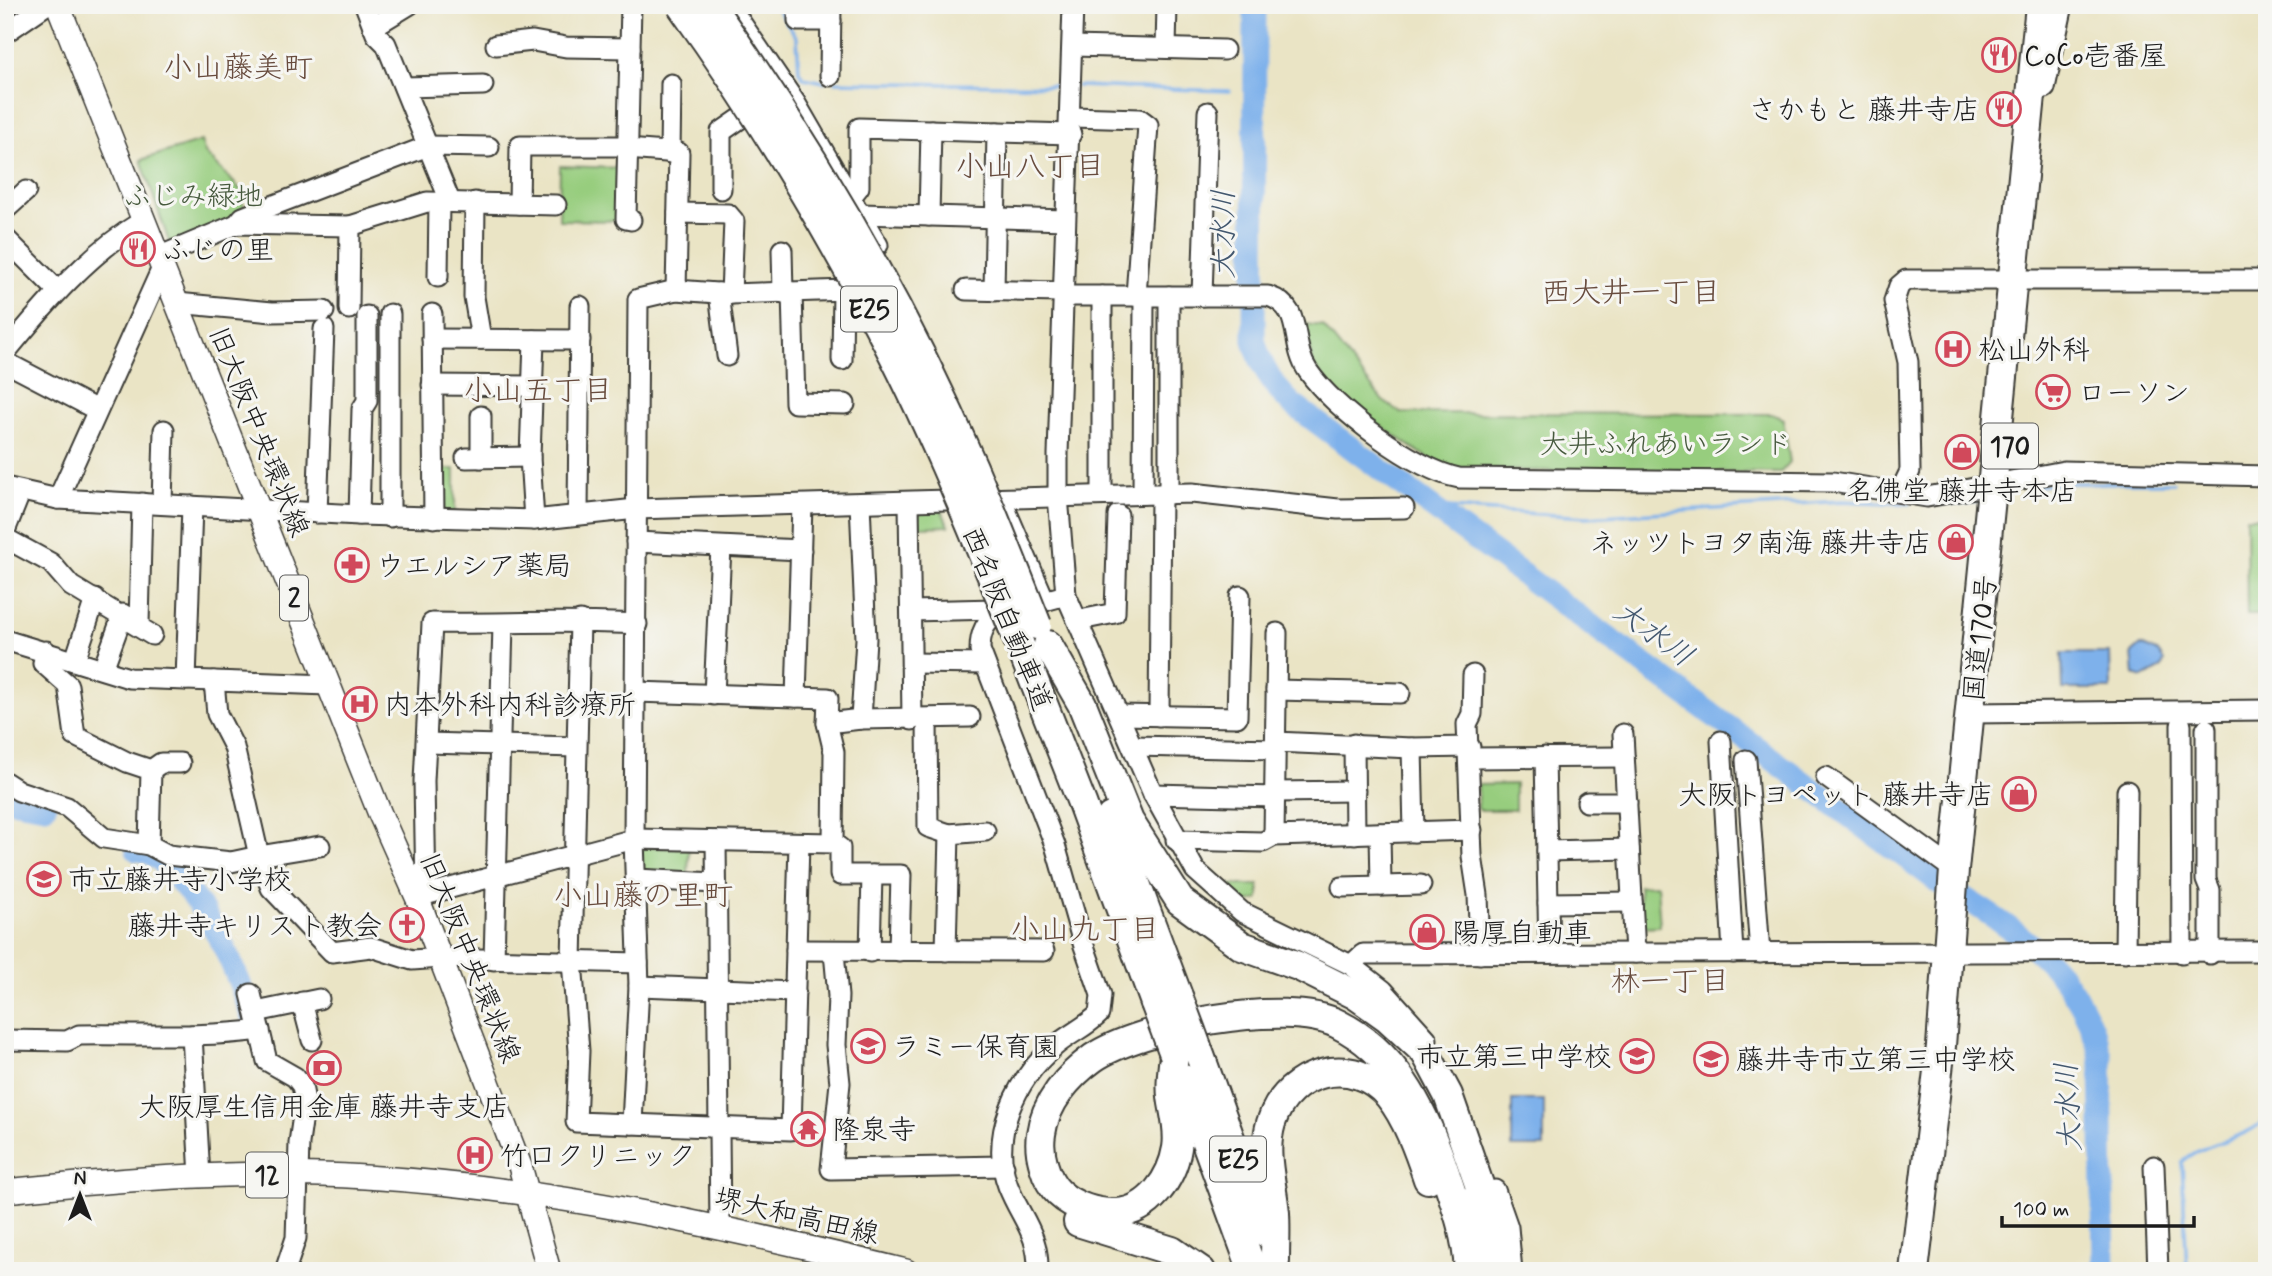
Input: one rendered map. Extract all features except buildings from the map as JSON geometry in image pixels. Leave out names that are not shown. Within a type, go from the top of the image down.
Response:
[{"type":"highway","name":"西名阪自動車道","points":[[681,5],[729,72],[776,147],[879,326],[1023,621]]},
{"type":"highway","name":"西名阪自動車道","points":[[710,5],[793,128],[895,306],[972,466],[1082,803],[1166,999],[1269,1268]]},
{"type":"highway","name":"国道170号","points":[[2020,278],[2034,58],[2040,5]]},
{"type":"highway","name":"国道170号","points":[[1933,1271],[1959,916],[1999,483],[2020,278],[2045,88],[2052,5]]},
{"type":"highway","points":[[1023,621],[1082,704],[1129,821],[1180,901],[1242,946],[1297,966],[1356,995],[1387,1017],[1424,1052],[1452,1108],[1495,1231],[1502,1267]]},
{"type":"highway","name":"国道170号","points":[[1914,1271],[1957,952]]},
{"type":"highway","points":[[1201,1271],[1171,1251],[1082,1224],[1060,1212],[1046,1199],[1031,1169],[1029,1125],[1051,1082],[1075,1056],[1096,1045],[1173,1017],[1255,1002],[1290,1001],[1320,1006],[1345,1016],[1394,1049],[1417,1075],[1448,1138],[1502,1267]]},
{"type":"highway","points":[[1185,1050],[1171,1095],[1177,1117],[1177,1148],[1159,1191],[1142,1205],[1125,1213],[1101,1214],[1082,1207],[1058,1192],[1045,1168],[1039,1145],[1043,1119],[1055,1096],[1095,1057],[1175,1028],[1247,1013],[1305,1013],[1337,1023],[1360,1038],[1384,1057],[1402,1080],[1426,1120],[1467,1238],[1469,1271]]},
{"type":"highway","points":[[1269,1268],[1275,1211],[1268,1182],[1267,1148],[1271,1122],[1283,1100],[1300,1082],[1320,1071],[1347,1071],[1371,1079],[1390,1097],[1421,1157],[1460,1271]]},
{"type":"main road","name":"旧大阪中央環状線","points":[[58,5],[328,685],[422,896],[441,958],[528,1192],[550,1271]]},
{"type":"main road","name":"堺大和高田線","points":[[5,1191],[200,1177],[298,1174],[438,1182],[624,1207],[906,1271]]},
{"type":"street","points":[[6,30],[46,5]]},
{"type":"street","points":[[365,5],[373,27],[387,44],[404,86],[428,146],[444,201],[438,277]]},
{"type":"street","points":[[373,27],[409,5]]},
{"type":"street","points":[[631,5],[626,219],[631,220]]},
{"type":"street","points":[[667,5],[744,116],[844,290],[899,394],[948,502],[1023,621]]},
{"type":"street","points":[[729,5],[795,102],[856,206],[935,356],[1001,499],[1023,621]]},
{"type":"street","points":[[798,5],[798,21],[831,13],[830,76]]},
{"type":"street","points":[[1073,5],[1071,125],[1062,294],[1058,496],[1066,595],[1080,620],[1153,794],[1195,870],[1242,912],[1351,965],[1383,990],[1438,1054],[1454,1082],[1508,1227],[1502,1267]]},
{"type":"street","points":[[1166,48],[1167,5]]},
{"type":"street","points":[[2030,5],[2034,58]]},
{"type":"street","points":[[2045,88],[2063,5]]},
{"type":"street","points":[[496,45],[533,41],[566,47],[630,48]]},
{"type":"street","points":[[1073,46],[1224,50]]},
{"type":"street","points":[[670,153],[671,84]]},
{"type":"street","points":[[404,86],[483,85]]},
{"type":"street","points":[[1202,296],[1208,113]]},
{"type":"street","points":[[721,189],[721,132],[744,116]]},
{"type":"street","points":[[856,206],[859,187],[859,128],[997,132],[1140,119],[1149,125],[1140,296],[1158,494]]},
{"type":"street","points":[[929,216],[931,130]]},
{"type":"street","points":[[995,291],[997,132]]},
{"type":"street","points":[[58,499],[160,262],[237,224],[243,217],[428,146],[489,147]]},
{"type":"street","points":[[519,204],[520,146],[627,148],[679,153],[676,290]]},
{"type":"street","points":[[5,210],[26,191]]},
{"type":"street","points":[[237,224],[350,226],[427,202],[556,205]]},
{"type":"street","points":[[475,202],[474,297],[481,339]]},
{"type":"street","points":[[856,206],[929,216],[1065,220]]},
{"type":"street","points":[[678,213],[728,214],[734,221],[725,294],[727,356]]},
{"type":"street","points":[[5,353],[58,291],[114,238],[144,220]]},
{"type":"street","points":[[350,226],[367,401],[362,409],[359,515]]},
{"type":"street","points":[[5,238],[58,291]]},
{"type":"street","points":[[782,250],[788,292],[795,403],[845,404]]},
{"type":"street","points":[[1900,492],[1910,471],[1908,362],[1894,301],[1899,286],[1906,280],[2267,279]]},
{"type":"street","points":[[632,1124],[639,986],[634,839],[638,299],[676,290],[725,294],[844,290]]},
{"type":"street","points":[[842,360],[844,290]]},
{"type":"street","points":[[966,290],[1102,296],[1243,295],[1264,296],[1288,305],[1300,356],[1330,397],[1419,465],[1441,475],[1479,480],[1833,482],[1935,497],[2064,471],[2267,475]]},
{"type":"street","points":[[1102,296],[1102,495]]},
{"type":"street","points":[[1159,716],[1158,494],[1169,296]]},
{"type":"street","points":[[177,303],[324,320],[317,513]]},
{"type":"street","points":[[578,513],[580,306]]},
{"type":"street","points":[[390,314],[390,517]]},
{"type":"street","points":[[432,314],[434,518]]},
{"type":"street","points":[[432,339],[580,340]]},
{"type":"street","points":[[534,340],[530,457],[534,520]]},
{"type":"street","points":[[5,362],[97,411]]},
{"type":"street","points":[[432,385],[532,386]]},
{"type":"street","points":[[481,416],[473,458],[530,457]]},
{"type":"street","points":[[162,504],[164,429]]},
{"type":"street","points":[[5,531],[13,489],[58,499],[390,517],[534,520],[578,513],[636,509],[1192,493],[1338,509],[1404,508]]},
{"type":"street","points":[[103,669],[138,625],[142,503]]},
{"type":"street","points":[[860,503],[866,639],[861,719]]},
{"type":"street","points":[[909,503],[912,663],[920,720],[928,827],[950,834],[985,831]]},
{"type":"street","points":[[796,697],[802,505]]},
{"type":"street","points":[[186,680],[192,506]]},
{"type":"street","points":[[1080,620],[1115,613],[1118,515]]},
{"type":"street","points":[[5,538],[51,563],[71,586],[138,625]]},
{"type":"street","points":[[636,542],[801,550]]},
{"type":"street","points":[[714,695],[720,547]]},
{"type":"street","points":[[1038,1271],[1036,1240],[1007,1183],[1004,1166],[1004,1124],[1012,1100],[1054,1046],[1091,1023],[1102,1005],[1055,845],[985,664],[980,639],[990,619],[1023,621],[1066,595]]},
{"type":"street","points":[[1119,715],[1237,717],[1240,596]]},
{"type":"street","points":[[75,660],[95,599]]},
{"type":"street","points":[[911,611],[1023,621]]},
{"type":"street","points":[[637,624],[580,621],[503,625],[432,623],[424,781],[422,896],[634,839],[832,844],[840,848],[840,875],[901,875],[899,951]]},
{"type":"street","points":[[580,621],[572,961],[579,1051],[576,1122],[790,1130],[799,843]]},
{"type":"street","points":[[494,960],[503,625]]},
{"type":"street","points":[[1274,836],[1277,633]]},
{"type":"street","points":[[5,640],[129,678],[328,685]]},
{"type":"street","points":[[46,651],[43,663],[68,685],[75,736],[127,762],[151,769],[161,763],[180,763]]},
{"type":"street","points":[[912,663],[985,664]]},
{"type":"street","points":[[1473,675],[1472,714],[1467,724],[1479,954]]},
{"type":"street","points":[[214,681],[218,714],[234,747],[258,856],[271,888],[332,952],[371,947],[412,960],[441,958],[638,963]]},
{"type":"street","points":[[1276,691],[1401,693]]},
{"type":"street","points":[[635,692],[828,698],[827,723],[834,752],[832,844]]},
{"type":"street","points":[[1979,714],[2267,710]]},
{"type":"street","points":[[827,723],[861,719],[970,717]]},
{"type":"street","points":[[2181,725],[2182,953]]},
{"type":"street","points":[[2206,729],[2206,880],[2210,890],[2210,954]]},
{"type":"street","points":[[1623,734],[1635,953]]},
{"type":"street","points":[[1721,741],[1732,953]]},
{"type":"street","points":[[427,743],[576,747]]},
{"type":"street","points":[[1133,746],[1354,744],[1545,757],[1624,757]]},
{"type":"street","points":[[1354,744],[1355,834]]},
{"type":"street","points":[[1412,748],[1414,832]]},
{"type":"street","points":[[1545,757],[1549,953]]},
{"type":"street","points":[[1746,760],[1759,953]]},
{"type":"street","points":[[149,845],[151,769]]},
{"type":"street","points":[[1826,777],[1963,878]]},
{"type":"street","points":[[5,782],[19,790],[67,807],[104,838],[149,845],[168,855],[232,862],[320,846]]},
{"type":"street","points":[[2125,952],[2127,790]]},
{"type":"street","points":[[1153,794],[1355,791]]},
{"type":"street","points":[[1587,802],[1627,802]]},
{"type":"street","points":[[1177,840],[1263,842],[1274,836],[1472,830]]},
{"type":"street","points":[[1380,833],[1381,886]]},
{"type":"street","points":[[946,951],[950,834]]},
{"type":"street","points":[[716,841],[720,1228]]},
{"type":"street","points":[[1547,851],[1629,849]]},
{"type":"street","points":[[870,952],[872,875]]},
{"type":"street","points":[[636,879],[716,883]]},
{"type":"street","points":[[1342,887],[1421,885]]},
{"type":"street","points":[[1548,903],[1632,902]]},
{"type":"street","points":[[796,950],[1044,951]]},
{"type":"street","points":[[1351,965],[1363,954],[2055,950],[2210,954],[2267,951]]},
{"type":"street","points":[[834,952],[838,996],[836,1045],[840,1083],[831,1169],[1004,1166]]},
{"type":"street","points":[[639,986],[795,992]]},
{"type":"street","points":[[5,1040],[67,1041],[91,1035],[213,1037],[256,1012],[311,1000],[312,1040]]},
{"type":"street","points":[[256,1012],[267,1061],[283,1069],[302,1086],[305,1101],[298,1174],[296,1238],[285,1271]]},
{"type":"street","points":[[192,1035],[200,1177]]},
{"type":"street","points":[[2154,1166],[2158,1271]]},
{"type":"green space","name":"ふじみ緑地","points":[[201,141],[205,153],[245,194],[241,197],[246,212],[170,245],[141,160]]},
{"type":"green space","points":[[560,166],[621,168],[620,221],[559,220]]},
{"type":"green space","name":"大井ふれあいランド","points":[[1304,324],[1323,326],[1383,401],[1401,413],[1772,414],[1783,419],[1790,462],[1780,473],[1459,470],[1438,465],[1341,399],[1313,365]]},
{"type":"green space","points":[[443,469],[455,469],[455,513],[443,511]]},
{"type":"green space","points":[[918,507],[941,509],[949,526],[919,527]]},
{"type":"green space","points":[[2246,517],[2267,517],[2267,615],[2247,615]]},
{"type":"green space","points":[[1515,784],[1515,810],[1478,810],[1478,785]]},
{"type":"green space","points":[[645,847],[689,848],[688,876],[641,872],[641,852]]},
{"type":"green space","points":[[1222,885],[1259,885],[1259,899],[1245,903]]},
{"type":"green space","points":[[1657,885],[1660,926],[1641,927],[1639,886]]},
{"type":"water","points":[[2141,645],[2159,653],[2164,661],[2162,668],[2143,678],[2134,675],[2132,653]]},
{"type":"water","points":[[2062,653],[2110,653],[2111,689],[2063,689]]},
{"type":"water","points":[[1512,1100],[1544,1100],[1544,1147],[1512,1147]]},
{"type":"waterway","points":[[775,5],[797,38],[799,71],[804,78],[824,82]]},
{"type":"waterway","name":"大水川","points":[[1255,5],[1254,340],[1260,359],[1273,382],[1292,404],[1940,883],[2018,934],[2060,974],[2077,997],[2091,1024],[2101,1056],[2104,1271]]},
{"type":"waterway","points":[[835,82],[1062,86]]},
{"type":"waterway","points":[[1077,86],[1229,91]]},
{"type":"waterway","points":[[2031,487],[2065,483],[2174,483]]},
{"type":"waterway","points":[[1939,504],[1965,504],[1980,500]]},
{"type":"waterway","points":[[1432,507],[1587,517],[1842,501],[1910,504]]},
{"type":"waterway","points":[[5,799],[45,806]]},
{"type":"waterway","points":[[137,850],[149,853],[163,863],[202,909],[231,962],[253,1020]]},
{"type":"waterway","points":[[2187,1271],[2182,1162],[2203,1149],[2249,1131],[2267,1117]]},
{"type":"place","name":"CoCo壱番屋","points":[[1999,55]]},
{"type":"place","name":"さかもと 藤井寺店","points":[[2004,109]]},
{"type":"place","name":"ふじの里","points":[[138,249]]},
{"type":"place","name":"松山外科","points":[[1953,349]]},
{"type":"place","name":"ローソン","points":[[2053,392]]},
{"type":"place","name":"名佛堂 藤井寺本店","points":[[1962,452]]},
{"type":"place","name":"ネッツトヨタ南海 藤井寺店","points":[[1956,542]]},
{"type":"place","name":"ウエルシア薬局","points":[[352,565]]},
{"type":"place","name":"内本外科内科診療所","points":[[360,704]]},
{"type":"place","name":"大阪トヨペット 藤井寺店","points":[[2019,794]]},
{"type":"place","name":"市立藤井寺小学校","points":[[44,879]]},
{"type":"place","name":"藤井寺キリスト教会","points":[[407,925]]},
{"type":"place","name":"陽厚自動車","points":[[1427,932]]},
{"type":"place","name":"ラミー保育園","points":[[868,1046]]},
{"type":"place","name":"市立第三中学校","points":[[1637,1056]]},
{"type":"place","name":"藤井寺市立第三中学校","points":[[1711,1059]]},
{"type":"place","name":"大阪厚生信用金庫 藤井寺支店","points":[[324,1068]]},
{"type":"place","name":"隆泉寺","points":[[808,1129]]},
{"type":"place","name":"竹口クリニック","points":[[475,1155]]},
{"type":"district","name":"小山藤美町","points":[[238,67]]},
{"type":"district","name":"小山八丁目","points":[[1030,166]]},
{"type":"district","name":"西大井一丁目","points":[[1631,292]]},
{"type":"district","name":"小山五丁目","points":[[538,390]]},
{"type":"district","name":"小山藤の里町","points":[[643,895]]},
{"type":"district","name":"小山九丁目","points":[[1085,929]]},
{"type":"district","name":"林一丁目","points":[[1670,981]]}]
